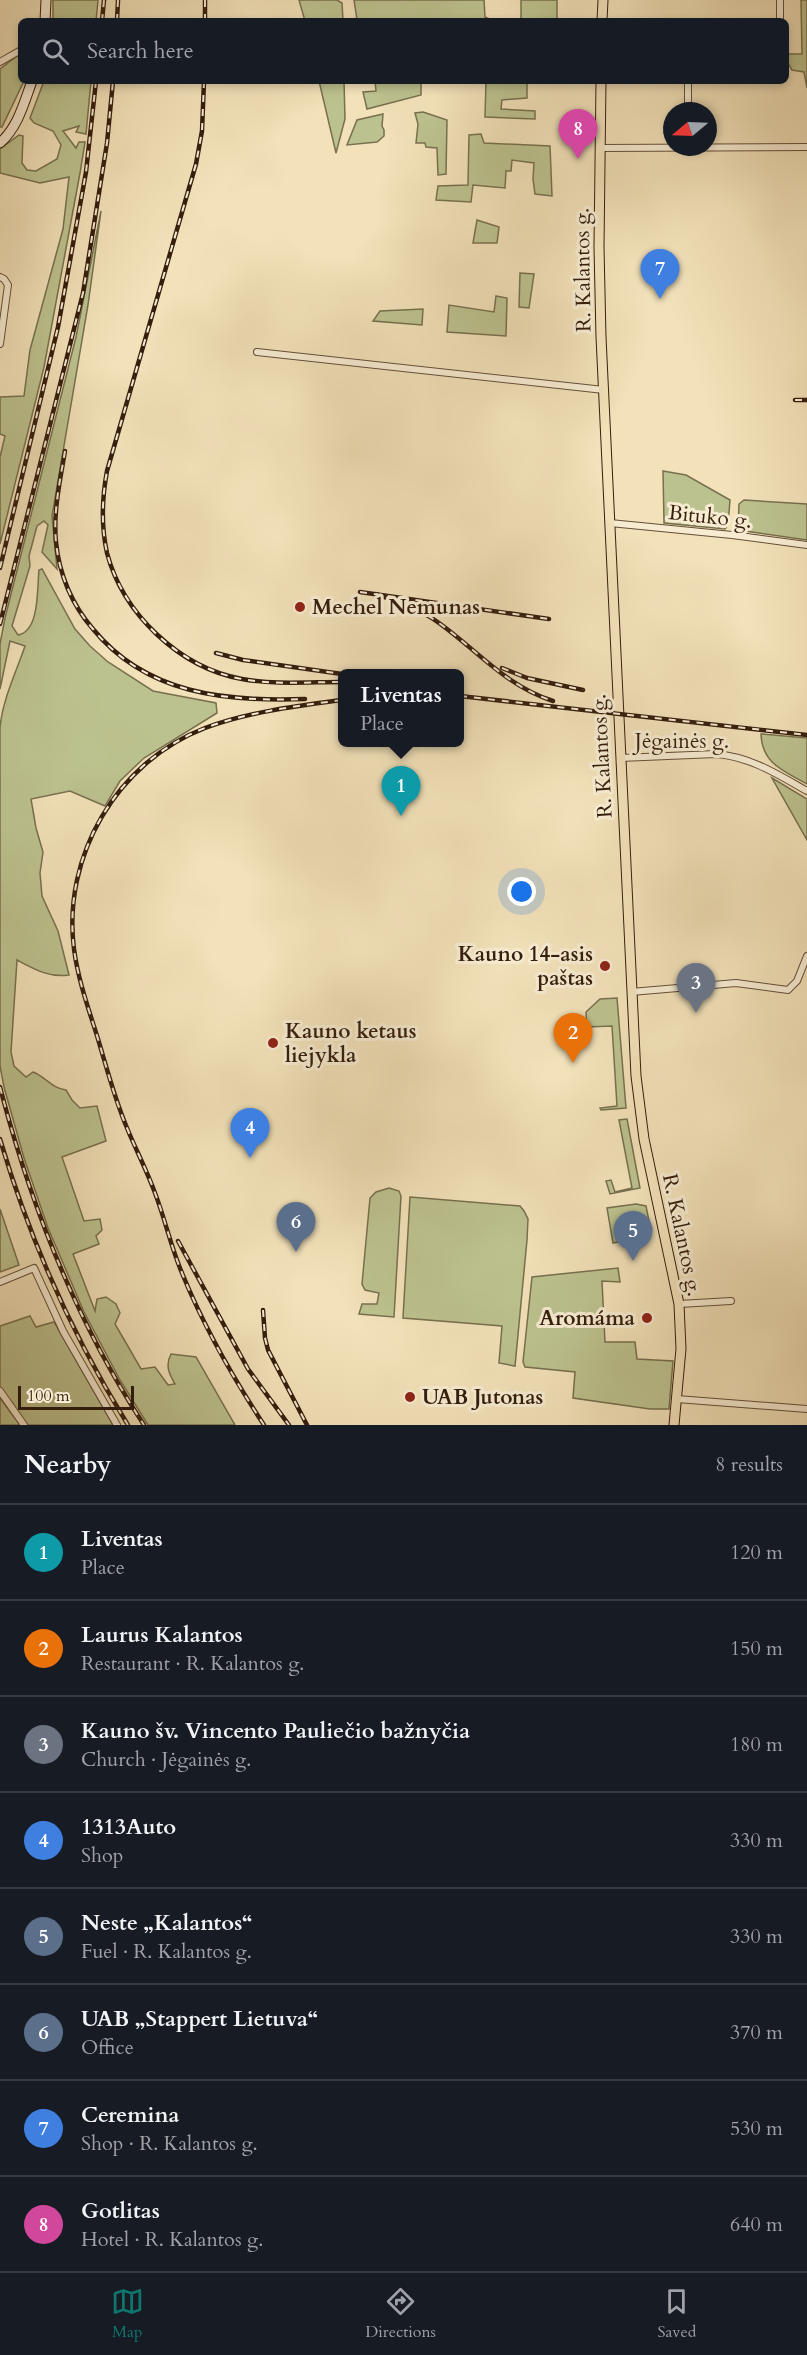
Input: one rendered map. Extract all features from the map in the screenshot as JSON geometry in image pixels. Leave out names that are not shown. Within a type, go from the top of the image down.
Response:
[{"type":"main road","points":[[45,18],[46,0]]},
{"type":"main road","points":[[602,18],[603,0]]},
{"type":"main road","points":[[0,142],[9,135],[18,120],[31,84]]},
{"type":"main road","name":"R. Kalantos g.","points":[[601,84],[600,303],[632,992],[640,1115],[679,1304],[681,1349],[674,1425]]},
{"type":"street","points":[[780,0],[780,18]]},
{"type":"street","points":[[0,62],[18,52]]},
{"type":"street","points":[[688,84],[688,102]]},
{"type":"street","points":[[600,148],[663,147]]},
{"type":"street","points":[[717,147],[807,147]]},
{"type":"street","points":[[0,277],[8,285],[0,344]]},
{"type":"street","points":[[256,352],[604,390]]},
{"type":"street","name":"Bituko g.","points":[[610,523],[807,545]]},
{"type":"street","name":"Jėgainės g.","points":[[620,758],[730,755],[765,767],[807,791]]},
{"type":"street","points":[[632,992],[735,983],[788,990],[797,981],[807,956]]},
{"type":"street","points":[[0,1282],[34,1268],[63,1331],[117,1425]]},
{"type":"street","points":[[679,1304],[732,1301]]},
{"type":"street","points":[[0,1391],[24,1425]]},
{"type":"street","points":[[677,1399],[807,1409]]},
{"type":"green space","points":[[53,0],[98,0],[96,18],[53,18]]},
{"type":"green space","points":[[299,0],[337,0],[342,3],[343,18],[304,18]]},
{"type":"green space","points":[[354,0],[484,0],[485,17],[487,18],[357,18]]},
{"type":"green space","points":[[521,0],[557,0],[557,18],[521,18]]},
{"type":"green space","points":[[801,0],[807,0],[807,88],[804,72],[792,70],[789,65],[789,54],[802,54]]},
{"type":"green space","points":[[18,55],[18,84],[23,84],[2,127],[0,127],[0,69]]},
{"type":"green space","points":[[43,84],[91,84],[86,134],[76,132],[79,126],[63,131],[76,148],[79,142],[85,142],[44,367],[0,544],[0,457],[5,436],[0,434],[0,397],[24,396],[30,350],[63,229],[69,177],[40,183],[0,173],[0,149],[19,135],[23,136],[22,163],[27,170],[36,171],[57,159],[61,145],[53,131],[34,123],[30,118]]},
{"type":"green space","points":[[320,84],[344,84],[345,119],[336,153]]},
{"type":"green space","points":[[375,84],[421,84],[421,95],[367,109],[363,92],[376,91]]},
{"type":"green space","points":[[486,84],[527,84],[527,98],[502,100],[501,109],[535,111],[535,119],[485,117]]},
{"type":"green space","points":[[423,112],[447,120],[446,174],[438,175],[437,148],[426,147],[425,143],[416,143],[418,124],[415,113]]},
{"type":"green space","points":[[383,114],[384,136],[377,142],[347,145],[357,120]]},
{"type":"green space","points":[[481,134],[484,143],[550,146],[552,196],[535,194],[534,163],[512,160],[511,171],[506,171],[505,188],[473,185],[471,202],[436,200],[438,186],[468,185],[469,135]]},
{"type":"green space","points":[[101,211],[88,305],[52,516],[57,569],[42,552],[48,525],[44,521],[37,526],[29,556],[30,566],[12,626],[18,635],[30,626],[36,608],[39,570],[42,569],[75,629],[108,662],[153,691],[216,703],[217,713],[144,758],[120,781],[105,806],[70,791],[31,799],[43,852],[40,873],[42,896],[58,931],[69,975],[48,974],[17,960],[11,1052],[14,1066],[26,1077],[33,1072],[56,1087],[66,1090],[80,1108],[97,1106],[106,1141],[62,1157],[84,1221],[100,1219],[102,1230],[96,1236],[99,1244],[73,1254],[95,1311],[97,1299],[106,1297],[116,1304],[120,1313],[115,1324],[141,1369],[155,1367],[168,1385],[175,1384],[168,1369],[171,1354],[196,1357],[235,1425],[148,1425],[120,1380],[84,1312],[48,1228],[24,1158],[0,1066],[0,727],[7,696],[25,646],[10,641],[0,689],[0,644],[76,337]]},
{"type":"green space","points":[[477,220],[499,227],[497,243],[473,243]]},
{"type":"green space","points":[[520,273],[534,274],[529,308],[519,307]]},
{"type":"green space","points":[[496,296],[507,298],[506,336],[447,332],[449,305],[494,312]]},
{"type":"green space","points":[[423,309],[422,325],[373,321],[380,311]]},
{"type":"green space","points":[[663,471],[686,475],[730,500],[728,525],[725,529],[664,523]]},
{"type":"green space","points":[[744,500],[807,504],[807,540],[738,530],[739,504]]},
{"type":"green space","points":[[761,734],[807,738],[807,784],[770,760],[765,753]]},
{"type":"green space","points":[[772,778],[807,799],[807,840]]},
{"type":"green space","points":[[617,998],[626,1108],[601,1110],[600,1108],[617,1106],[612,1026],[587,1027],[586,1012],[600,999]]},
{"type":"green space","points":[[627,1119],[640,1188],[610,1194],[606,1181],[611,1180],[615,1192],[632,1188],[619,1120]]},
{"type":"green space","points":[[389,1188],[399,1191],[401,1196],[394,1317],[359,1314],[362,1304],[377,1304],[379,1293],[365,1290],[362,1284],[370,1198],[376,1192]]},
{"type":"green space","points":[[410,1197],[520,1206],[524,1211],[528,1219],[527,1240],[515,1366],[499,1363],[502,1326],[403,1318]]},
{"type":"green space","points":[[636,1204],[646,1206],[649,1221],[641,1237],[613,1243],[607,1208]]},
{"type":"green space","points":[[0,1209],[19,1265],[0,1272]]},
{"type":"green space","points":[[618,1268],[620,1282],[602,1281],[605,1342],[635,1342],[637,1359],[673,1361],[669,1409],[650,1409],[573,1398],[575,1372],[525,1367],[523,1362],[532,1277]]},
{"type":"green space","points":[[30,1316],[36,1327],[54,1322],[113,1425],[26,1425],[0,1390],[0,1326]]},
{"type":"green space","points":[[0,1398],[20,1425],[0,1425]]},
{"type":"railway","points":[[102,18],[104,0]]},
{"type":"railway","points":[[117,18],[118,0]]},
{"type":"railway","points":[[205,0],[205,18]]},
{"type":"railway","points":[[0,568],[58,327],[86,172],[96,84]]},
{"type":"railway","points":[[0,624],[83,293],[107,143],[113,84]]},
{"type":"railway","points":[[204,84],[202,131],[196,164],[107,471],[103,512],[107,553],[126,597],[140,617],[157,635],[197,663],[219,673],[254,681],[338,682]]},
{"type":"railway","points":[[795,400],[807,400]]},
{"type":"railway","points":[[65,451],[55,519],[60,566],[79,610],[114,651],[137,668],[162,681],[189,690],[246,698],[305,699]]},
{"type":"railway","points":[[360,592],[549,619]]},
{"type":"railway","points":[[376,594],[409,606],[432,618],[507,677],[553,701]]},
{"type":"railway","points":[[216,653],[243,660],[338,673]]},
{"type":"railway","points":[[502,668],[527,678],[583,690]]},
{"type":"railway","points":[[464,696],[807,735]]},
{"type":"railway","points":[[264,1425],[219,1351],[200,1313],[178,1263],[159,1203],[123,1117],[81,983],[74,949],[73,914],[77,880],[87,847],[102,816],[122,788],[146,764],[174,743],[221,722],[273,710],[338,701]]},
{"type":"railway","points":[[0,1087],[26,1176],[58,1262],[97,1345],[144,1425]]},
{"type":"railway","points":[[0,1139],[25,1214],[54,1286],[89,1357],[128,1425]]},
{"type":"railway","points":[[178,1241],[248,1369],[289,1425]]},
{"type":"railway","points":[[263,1310],[268,1350],[307,1425]]},
{"type":"place","name":"Gotlitas","points":[[578,159]]},
{"type":"place","name":"Ceremina","points":[[660,299]]},
{"type":"place","name":"Mechel Nemunas","points":[[300,607]]},
{"type":"place","name":"Liventas","points":[[401,816]]},
{"type":"place","name":"Kauno 14-asis paštas","points":[[605,966]]},
{"type":"place","name":"Kauno šv. Vincento Pauliečio bažnyčia","points":[[696,1013]]},
{"type":"place","name":"Kauno ketaus liejykla","points":[[273,1043]]},
{"type":"place","name":"Laurus Kalantos","points":[[573,1063]]},
{"type":"place","name":"1313Auto","points":[[250,1158]]},
{"type":"place","name":"UAB „Stappert Lietuva“","points":[[296,1252]]},
{"type":"place","name":"Neste „Kalantos“","points":[[633,1261]]},
{"type":"place","name":"Aromáma","points":[[647,1318]]},
{"type":"place","name":"UAB Jutonas","points":[[410,1397]]}]
